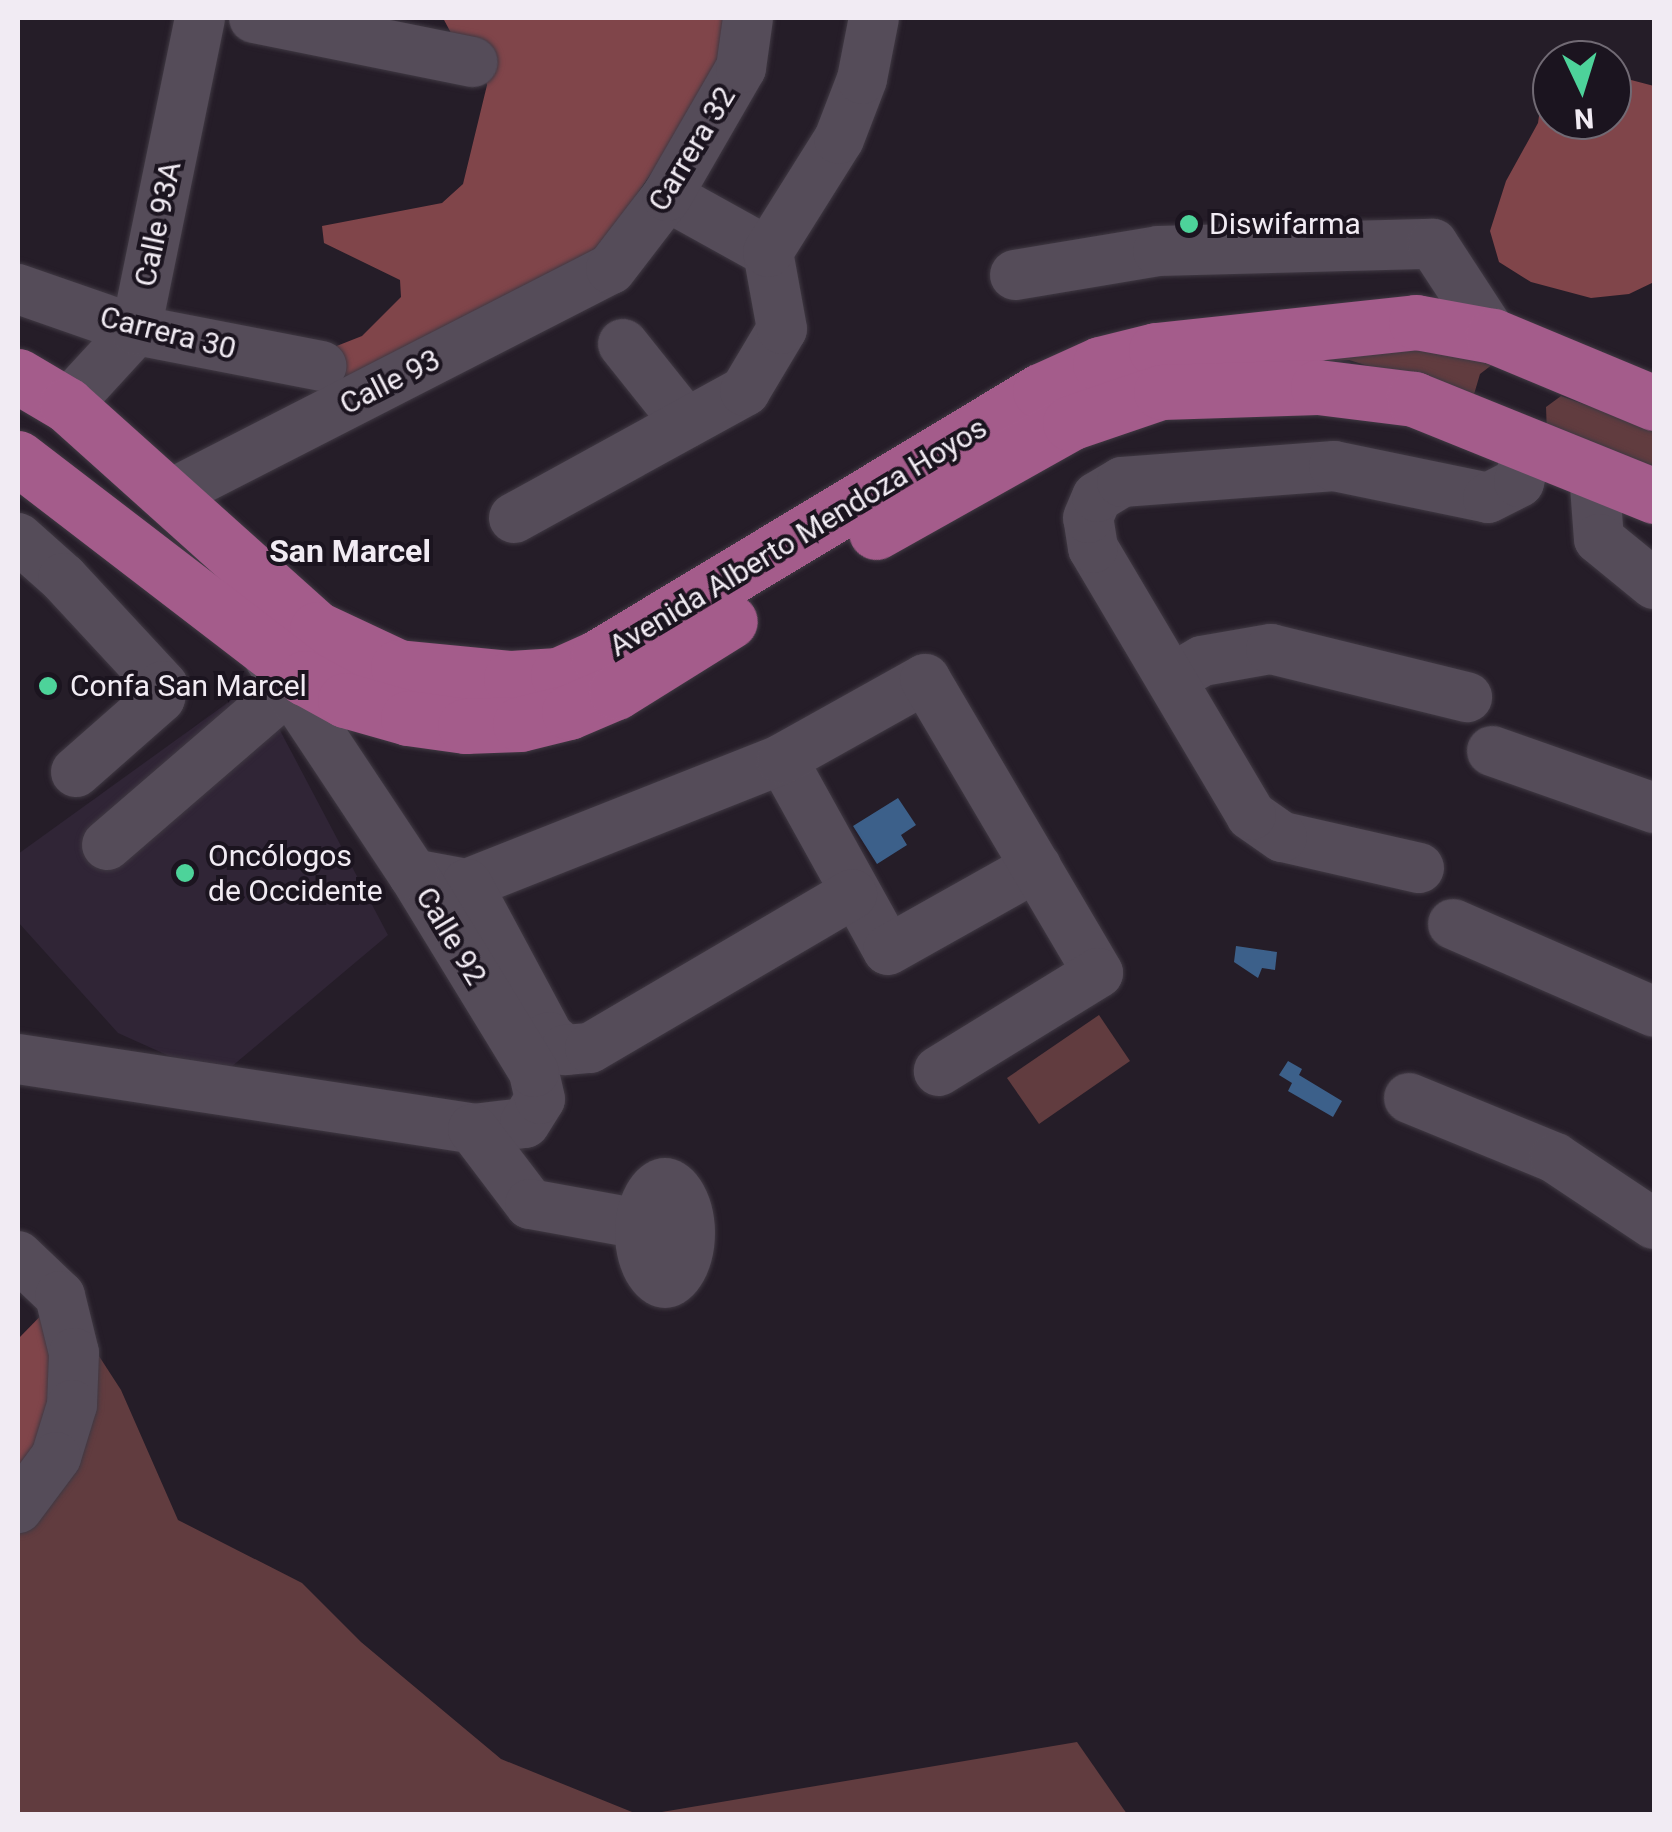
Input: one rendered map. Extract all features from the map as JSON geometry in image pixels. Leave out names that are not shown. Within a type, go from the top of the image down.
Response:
[{"type":"main road","name":"Avenida Alberto Mendoza Hoyos","points":[[18,376],[68,405],[278,598],[358,651],[398,667],[455,676],[558,675],[598,657],[1040,391],[1100,364],[1174,348],[1416,322],[1492,336],[1574,373],[1654,401]]},
{"type":"main road","points":[[1529,445],[1542,403],[1574,373]]},
{"type":"main road","name":"Avenida Alberto Mendoza Hoyos","points":[[18,458],[263,653],[332,715],[464,726],[520,724],[569,712],[616,692],[856,544],[1070,423],[1161,392],[1318,387],[1414,399],[1654,496]]},
{"type":"street","name":"Calle 93A","points":[[136,330],[200,18]]},
{"type":"street","points":[[254,18],[474,62]]},
{"type":"street","name":"Carrera 32","points":[[611,269],[667,196],[741,68],[748,18]]},
{"type":"street","points":[[514,518],[745,391],[782,330],[768,252],[838,140],[862,79],[874,18]]},
{"type":"street","points":[[667,196],[768,252]]},
{"type":"street","points":[[1015,275],[1200,248],[1432,244],[1492,336]]},
{"type":"street","points":[[1416,322],[1441,254]]},
{"type":"street","name":"Calle 93","points":[[168,495],[611,269]]},
{"type":"street","name":"Carrera 30","points":[[18,289],[136,330],[322,366]]},
{"type":"street","points":[[68,405],[136,330]]},
{"type":"street","points":[[624,344],[686,424]]},
{"type":"street","points":[[1419,868],[1282,837],[1251,815],[1093,548],[1088,518],[1097,497],[1122,482],[1334,466],[1488,498],[1519,482],[1529,445]]},
{"type":"street","points":[[18,473],[162,686],[160,698],[76,772]]},
{"type":"street","points":[[1594,473],[1600,538],[1654,584]]},
{"type":"street","points":[[18,538],[80,560],[263,653],[107,844]]},
{"type":"street","points":[[1171,679],[1202,661],[1271,649],[1468,697]]},
{"type":"street","points":[[413,874],[467,884],[782,760],[924,679],[1098,973],[939,1071]]},
{"type":"street","name":"Calle 92","points":[[332,715],[413,874],[534,1072],[540,1099],[525,1123],[483,1129]]},
{"type":"street","points":[[1492,751],[1654,808]]},
{"type":"street","points":[[782,760],[852,894],[888,950],[1036,867]]},
{"type":"street","points":[[467,884],[549,1037],[565,1050],[590,1048],[852,894]]},
{"type":"street","points":[[1453,924],[1654,1012]]},
{"type":"street","points":[[18,1059],[483,1129],[521,1194],[544,1211],[656,1204]]},
{"type":"street","points":[[1409,1098],[1556,1158],[1654,1224]]},
{"type":"street","points":[[18,1256],[60,1296],[74,1353],[72,1405],[56,1457],[18,1508]]},
{"type":"shaded area","points":[[443,18],[729,18],[731,29],[705,94],[591,262],[420,362],[310,388],[324,351],[362,336],[401,297],[400,280],[324,243],[322,226],[442,203],[463,184],[487,85],[478,52],[451,33]]},
{"type":"shaded area","points":[[1632,80],[1654,86],[1654,282],[1629,294],[1591,298],[1531,282],[1499,262],[1490,231],[1506,181],[1532,134],[1532,140],[1632,140]]},
{"type":"shaded area","points":[[1385,341],[1493,364],[1480,374],[1470,408],[1420,382],[1349,360],[1294,363]]},
{"type":"shaded area","points":[[1561,396],[1631,421],[1654,418],[1654,477],[1547,435],[1546,407]]},
{"type":"shaded area","name":"Oncólogos de Occidente","points":[[255,683],[388,935],[218,1078],[118,1033],[18,922],[18,854]]},
{"type":"shaded area","points":[[1099,1015],[1130,1061],[1039,1124],[1007,1078]]},
{"type":"shaded area","points":[[60,1296],[121,1390],[178,1520],[302,1583],[361,1642],[501,1759],[637,1814],[18,1814],[18,1503]]},
{"type":"shaded area","points":[[60,1296],[74,1353],[18,1503],[18,1339]]},
{"type":"shaded area","points":[[1077,1742],[1127,1814],[650,1814]]},
{"type":"water","points":[[898,798],[916,825],[901,835],[907,845],[877,864],[853,826]]},
{"type":"water","points":[[1236,946],[1277,952],[1275,970],[1262,968],[1258,978],[1234,962]]},
{"type":"water","points":[[1288,1061],[1302,1069],[1299,1075],[1342,1101],[1333,1117],[1288,1091],[1292,1083],[1279,1075]]},
{"type":"place","name":"Diswifarma","points":[[1189,224]]},
{"type":"place","name":"Confa San Marcel","points":[[48,686]]},
{"type":"place","name":"Oncólogos de Occidente","points":[[185,873]]},
{"type":"district","name":"San Marcel","points":[[350,551]]}]
